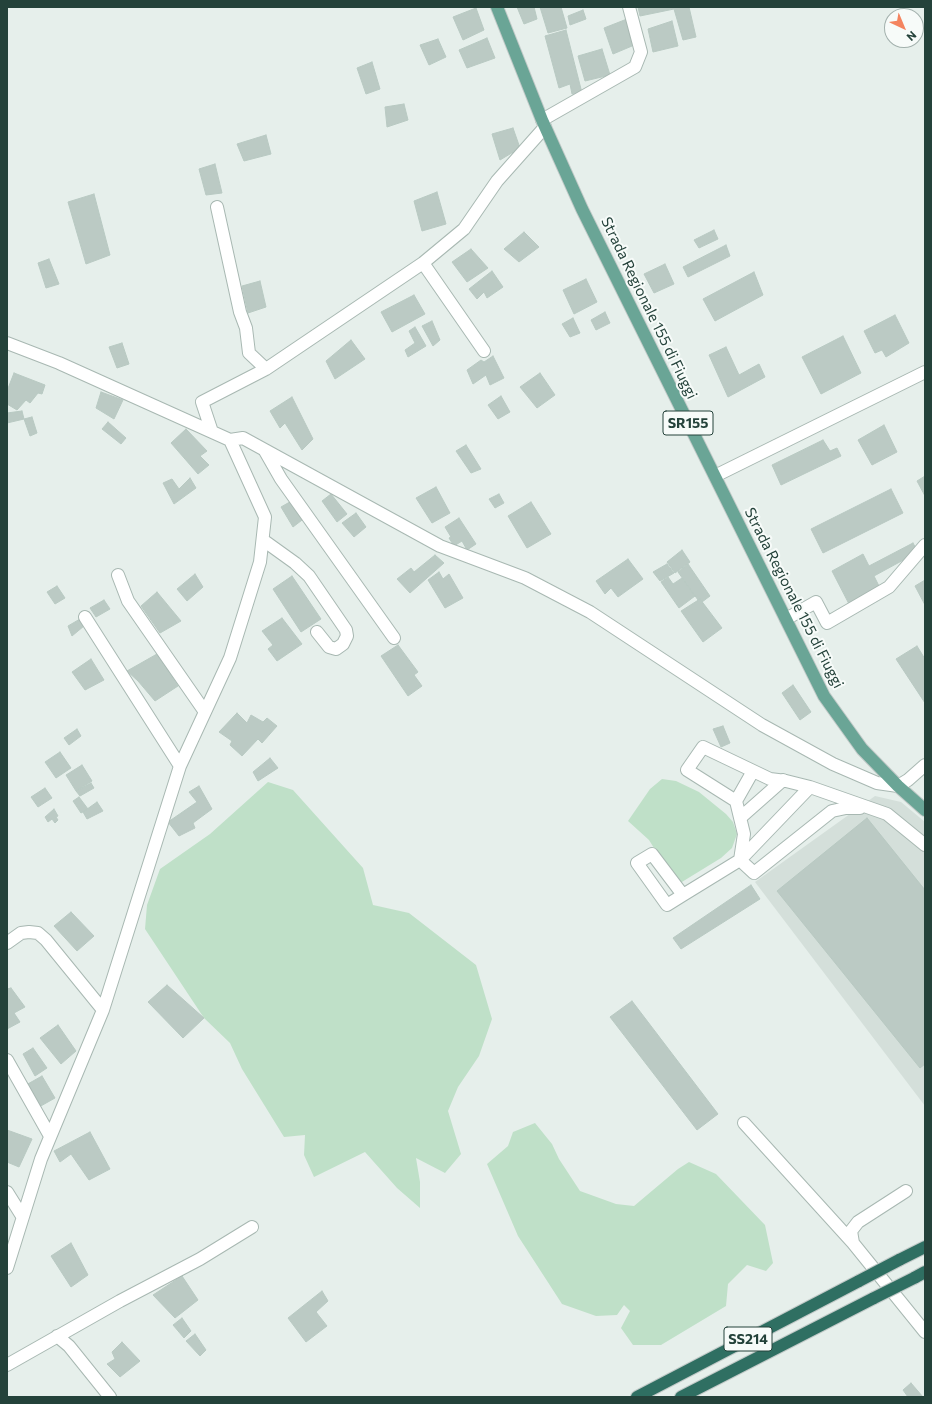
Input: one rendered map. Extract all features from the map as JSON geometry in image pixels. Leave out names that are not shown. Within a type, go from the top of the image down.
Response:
[{"type":"highway","name":"SS214","points":[[637,1397],[899,1260],[925,1248]]},
{"type":"highway","name":"SS214","points":[[680,1397],[920,1275]]},
{"type":"main road","name":"Strada Regionale 155 di Fiuggi","points":[[497,7],[544,124],[582,209],[824,696],[862,748],[898,786],[925,810]]},
{"type":"street","points":[[212,432],[202,402],[266,369],[423,263],[464,229],[498,181],[544,124],[635,67],[641,52],[630,7]]},
{"type":"street","points":[[217,207],[240,312],[246,328],[249,353],[266,369]]},
{"type":"street","points":[[423,263],[484,351]]},
{"type":"street","points":[[7,343],[59,363],[230,440],[243,438],[440,546],[525,578],[590,612],[762,725],[795,744],[860,776],[877,782],[898,786],[908,780],[925,765]]},
{"type":"street","points":[[715,476],[925,372]]},
{"type":"street","points":[[7,1268],[41,1159],[103,1010],[180,766],[230,658],[260,562],[265,517],[230,440]]},
{"type":"street","points":[[264,450],[281,479],[394,638]]},
{"type":"street","points":[[263,540],[295,562],[309,576],[346,630],[347,636],[343,644],[336,649],[329,647],[317,632]]},
{"type":"street","points":[[786,618],[816,602],[827,622],[889,587],[925,546]]},
{"type":"street","points":[[118,575],[128,601],[205,712]]},
{"type":"street","points":[[85,617],[180,766]]},
{"type":"street","points":[[736,801],[687,770],[703,747],[770,779],[783,780],[810,787],[887,814],[925,846]]},
{"type":"street","points":[[740,860],[744,834],[736,801],[754,771]]},
{"type":"street","points":[[740,818],[783,780]]},
{"type":"street","points":[[683,895],[740,860],[810,787]]},
{"type":"street","points":[[740,860],[754,873],[832,811],[846,808],[869,808]]},
{"type":"street","points":[[7,943],[21,933],[38,933],[46,940],[103,1010]]},
{"type":"street","points":[[7,1060],[50,1136]]},
{"type":"street","points":[[744,1124],[853,1243],[925,1332]]},
{"type":"street","points":[[853,1243],[851,1231],[858,1222],[906,1191]]},
{"type":"street","points":[[7,1192],[22,1216]]},
{"type":"street","points":[[7,1365],[57,1336],[200,1259],[252,1227]]},
{"type":"street","points":[[57,1336],[69,1346],[110,1397]]},
{"type":"shaded area","points":[[875,796],[901,802],[925,822],[925,1106],[755,882]]},
{"type":"green space","points":[[662,779],[676,781],[699,792],[726,814],[733,822],[737,834],[732,848],[721,858],[677,885],[649,840],[628,821],[650,789]]},
{"type":"green space","points":[[268,782],[293,790],[363,868],[373,905],[409,913],[476,965],[492,1019],[479,1056],[458,1087],[448,1111],[461,1154],[445,1173],[416,1158],[420,1182],[420,1208],[397,1188],[365,1152],[314,1177],[304,1155],[305,1135],[284,1137],[242,1069],[230,1043],[204,1018],[145,929],[147,905],[160,869],[210,834]]},
{"type":"green space","points":[[535,1123],[552,1144],[559,1159],[580,1191],[616,1204],[634,1206],[678,1169],[689,1162],[716,1174],[765,1225],[773,1263],[766,1271],[747,1265],[728,1284],[726,1306],[661,1345],[633,1345],[621,1328],[630,1311],[624,1305],[617,1315],[596,1316],[562,1304],[518,1236],[487,1164],[508,1146],[513,1132]]},
{"type":"building","points":[[517,7],[534,7],[537,19],[524,24]]},
{"type":"building","points":[[540,7],[561,7],[567,28],[548,33]]},
{"type":"building","points":[[638,7],[689,7],[696,37],[683,40],[674,9],[640,16]]},
{"type":"building","points":[[476,8],[484,30],[463,40],[453,17]]},
{"type":"building","points":[[583,10],[586,19],[570,25],[568,16]]},
{"type":"building","points":[[627,19],[632,46],[613,54],[604,28]]},
{"type":"building","points":[[672,21],[678,46],[653,52],[648,29]]},
{"type":"building","points":[[566,30],[582,93],[572,94],[570,84],[559,88],[545,36]]},
{"type":"building","points":[[487,38],[495,58],[467,68],[459,50]]},
{"type":"building","points":[[438,39],[446,57],[429,65],[420,45]]},
{"type":"building","points":[[602,49],[610,75],[585,81],[578,56]]},
{"type":"building","points":[[372,62],[380,89],[366,94],[357,68]]},
{"type":"building","points":[[404,104],[408,120],[387,127],[385,107]]},
{"type":"building","points":[[513,128],[520,148],[500,160],[492,134]]},
{"type":"building","points":[[266,135],[271,154],[244,161],[237,144]]},
{"type":"building","points":[[215,164],[222,193],[206,195],[199,169]]},
{"type":"building","points":[[437,192],[446,224],[422,231],[414,201]]},
{"type":"building","points":[[94,194],[110,255],[86,264],[68,202]]},
{"type":"building","points":[[714,230],[718,239],[699,248],[694,240]]},
{"type":"building","points":[[524,232],[539,247],[519,262],[504,249]]},
{"type":"building","points":[[726,245],[730,256],[688,277],[683,267]]},
{"type":"building","points":[[471,249],[488,268],[467,282],[452,262]]},
{"type":"building","points":[[49,259],[59,284],[46,288],[38,263]]},
{"type":"building","points":[[665,264],[674,284],[654,293],[644,274]]},
{"type":"building","points":[[492,271],[503,287],[487,298],[484,292],[477,299],[469,289]]},
{"type":"building","points":[[754,272],[763,295],[715,321],[703,299]]},
{"type":"building","points":[[586,279],[597,302],[574,314],[563,290]]},
{"type":"building","points":[[260,281],[266,307],[248,313],[242,286]]},
{"type":"building","points":[[414,295],[425,314],[392,332],[381,312]]},
{"type":"building","points":[[605,312],[610,323],[596,330],[591,320]]},
{"type":"building","points":[[895,315],[909,343],[886,357],[882,350],[875,353],[864,331]]},
{"type":"building","points":[[573,318],[580,333],[570,337],[562,324]]},
{"type":"building","points":[[432,321],[440,340],[433,346],[422,326]]},
{"type":"building","points":[[415,327],[426,346],[408,357],[405,350],[415,343],[409,331]]},
{"type":"building","points":[[843,336],[861,373],[821,394],[802,357]]},
{"type":"building","points":[[351,340],[365,359],[335,379],[326,361]]},
{"type":"building","points":[[122,343],[129,364],[117,368],[109,347]]},
{"type":"building","points":[[726,347],[739,375],[759,364],[765,377],[728,397],[709,355]]},
{"type":"building","points":[[493,356],[504,378],[490,385],[486,375],[473,384],[467,370],[481,360],[484,362]]},
{"type":"building","points":[[14,373],[45,385],[42,394],[38,393],[30,403],[26,400],[17,410],[7,404],[7,391]]},
{"type":"building","points":[[540,373],[555,395],[537,408],[520,387]]},
{"type":"building","points":[[101,392],[123,400],[114,419],[96,408]]},
{"type":"building","points":[[501,396],[510,412],[498,419],[488,405]]},
{"type":"building","points":[[292,397],[313,439],[302,450],[285,423],[280,428],[270,411]]},
{"type":"building","points":[[22,411],[24,419],[7,423],[7,413]]},
{"type":"building","points":[[32,417],[37,433],[30,436],[24,419]]},
{"type":"building","points":[[108,422],[126,438],[121,444],[102,429]]},
{"type":"building","points":[[884,425],[897,452],[872,465],[858,440]]},
{"type":"building","points":[[186,429],[207,451],[200,456],[209,465],[198,474],[171,443]]},
{"type":"building","points":[[823,440],[830,451],[837,448],[841,456],[781,485],[772,465]]},
{"type":"building","points":[[466,445],[481,469],[471,473],[456,451]]},
{"type":"building","points":[[925,476],[925,496],[917,481]]},
{"type":"building","points":[[190,478],[196,488],[174,504],[163,483],[172,479],[179,489]]},
{"type":"building","points":[[436,487],[450,513],[432,523],[416,498]]},
{"type":"building","points":[[891,489],[903,513],[823,553],[811,529]]},
{"type":"building","points":[[331,494],[347,514],[337,522],[322,501]]},
{"type":"building","points":[[499,494],[504,503],[495,508],[489,499]]},
{"type":"building","points":[[295,499],[306,517],[293,527],[281,507]]},
{"type":"building","points":[[531,502],[551,534],[527,548],[508,516]]},
{"type":"building","points":[[356,513],[366,527],[354,537],[342,523]]},
{"type":"building","points":[[459,518],[476,544],[467,550],[462,541],[454,546],[445,527]]},
{"type":"building","points":[[913,543],[918,552],[874,576],[880,588],[849,604],[832,571],[863,554],[869,566]]},
{"type":"building","points":[[682,550],[690,562],[675,573],[667,562]]},
{"type":"building","points":[[435,555],[444,563],[410,593],[397,579],[411,568],[414,572]]},
{"type":"building","points":[[628,559],[643,579],[618,597],[611,588],[605,594],[596,581]]},
{"type":"building","points":[[667,564],[674,573],[660,581],[653,572]]},
{"type":"building","points":[[688,564],[710,596],[702,602],[700,599],[698,600],[678,572]]},
{"type":"building","points":[[439,572],[443,579],[449,574],[463,598],[445,608],[428,580]]},
{"type":"building","points":[[195,574],[203,587],[187,601],[177,589]]},
{"type":"building","points":[[292,576],[321,619],[301,632],[273,589]]},
{"type":"building","points":[[668,577],[673,584],[682,578],[695,596],[679,608],[661,582]]},
{"type":"building","points":[[925,580],[925,605],[915,586]]},
{"type":"building","points":[[57,586],[65,598],[55,604],[47,592]]},
{"type":"building","points":[[157,592],[181,621],[160,633],[141,606]]},
{"type":"building","points":[[700,599],[722,628],[703,642],[681,611]]},
{"type":"building","points":[[104,600],[110,609],[96,617],[90,608]]},
{"type":"building","points":[[282,618],[302,644],[277,661],[268,649],[273,645],[262,631]]},
{"type":"building","points":[[80,619],[84,626],[72,636],[68,626]]},
{"type":"building","points":[[398,645],[418,672],[414,675],[422,686],[408,696],[381,656]]},
{"type":"building","points":[[917,646],[925,659],[925,703],[896,659]]},
{"type":"building","points":[[157,654],[178,686],[155,701],[138,681],[127,671]]},
{"type":"building","points":[[91,659],[104,680],[85,690],[72,672]]},
{"type":"building","points":[[793,685],[811,712],[800,720],[782,693]]},
{"type":"building","points":[[237,713],[247,723],[251,715],[263,722],[267,718],[277,726],[262,743],[258,739],[242,756],[230,745],[232,741],[219,732]]},
{"type":"building","points":[[723,726],[730,743],[721,747],[713,729]]},
{"type":"building","points":[[77,729],[81,736],[69,745],[64,738]]},
{"type":"building","points":[[60,752],[71,768],[56,778],[45,762]]},
{"type":"building","points":[[270,758],[278,768],[258,781],[253,772]]},
{"type":"building","points":[[82,765],[92,781],[76,791],[66,775]]},
{"type":"building","points":[[91,783],[94,788],[80,796],[76,791]]},
{"type":"building","points":[[199,786],[212,809],[193,823],[195,828],[179,836],[168,822],[197,802],[189,792]]},
{"type":"building","points":[[45,788],[52,798],[38,807],[31,797]]},
{"type":"building","points":[[79,797],[88,809],[81,813],[73,801]]},
{"type":"building","points":[[97,802],[103,811],[87,819],[83,812]]},
{"type":"building","points":[[54,809],[58,816],[56,817],[58,820],[55,823],[52,819],[48,822],[45,817]]},
{"type":"building","points":[[867,818],[925,890],[925,1064],[920,1068],[777,891]]},
{"type":"building","points":[[751,885],[760,899],[681,949],[673,938]]},
{"type":"building","points":[[71,912],[94,936],[77,951],[54,926]]},
{"type":"building","points":[[167,985],[204,1018],[183,1038],[148,1002]]},
{"type":"building","points":[[11,988],[25,1007],[14,1013],[20,1022],[7,1029],[7,989]]},
{"type":"building","points":[[632,1001],[718,1114],[697,1130],[610,1017]]},
{"type":"building","points":[[58,1025],[76,1051],[61,1064],[40,1038]]},
{"type":"building","points":[[33,1048],[47,1068],[35,1076],[23,1054]]},
{"type":"building","points":[[42,1076],[55,1098],[39,1107],[26,1085]]},
{"type":"building","points":[[7,1130],[32,1139],[19,1167],[7,1162]]},
{"type":"building","points":[[90,1132],[110,1169],[89,1180],[71,1154],[60,1162],[54,1151]]},
{"type":"building","points":[[71,1243],[88,1275],[71,1287],[51,1256]]},
{"type":"building","points":[[182,1276],[198,1300],[175,1318],[153,1295]]},
{"type":"building","points":[[322,1291],[328,1301],[316,1312],[327,1326],[306,1342],[288,1318]]},
{"type":"building","points":[[182,1318],[191,1331],[184,1338],[173,1325]]},
{"type":"building","points":[[195,1334],[206,1350],[200,1356],[186,1341]]},
{"type":"building","points":[[122,1342],[140,1361],[120,1377],[107,1364],[115,1359],[112,1352]]},
{"type":"building","points":[[911,1383],[923,1397],[908,1397],[903,1390]]}]
